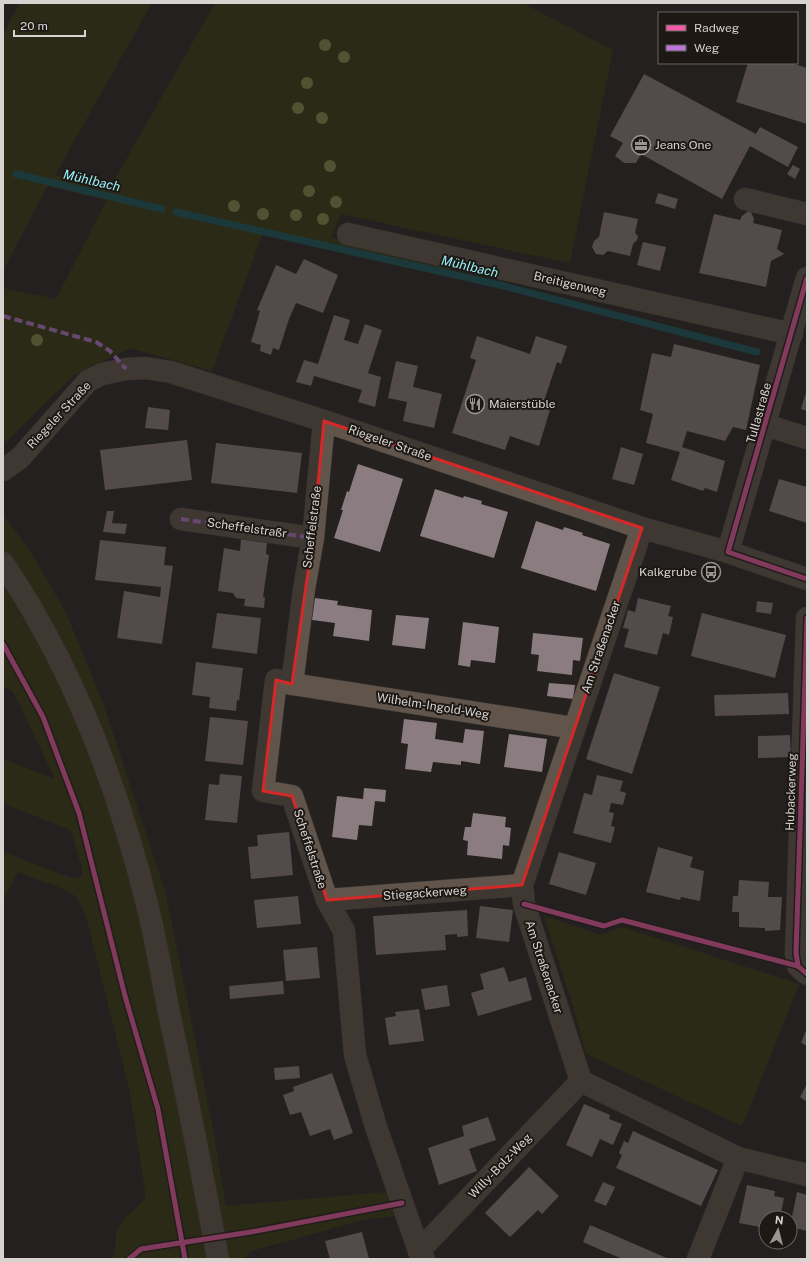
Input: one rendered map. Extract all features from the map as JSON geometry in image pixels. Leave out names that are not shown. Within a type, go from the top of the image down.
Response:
[{"type":"street","points":[[745,199],[807,214]]},
{"type":"street","name":"Breitigenweg","points":[[348,234],[792,334]]},
{"type":"street","name":"Tullastraße","points":[[728,552],[807,278]]},
{"type":"street","name":"Riegeler Straße","points":[[3,470],[20,458],[88,381],[102,374],[126,369],[145,368],[171,372],[324,421],[642,528],[728,552],[807,579]]},
{"type":"street","name":"Scheffelstraße","points":[[324,421],[313,538],[304,589],[292,684],[276,680],[263,791],[292,796],[327,900],[344,930],[355,1055],[376,1127],[422,1255]]},
{"type":"street","points":[[765,425],[807,438]]},
{"type":"street","name":"Scheffelstraßr","points":[[181,519],[313,538]]},
{"type":"street","name":"Am Straßenacker","points":[[581,1081],[524,904],[522,885],[642,528]]},
{"type":"street","points":[[3,563],[24,594],[78,696],[116,795],[147,905],[190,1112],[218,1259]]},
{"type":"street","name":"Hubackerweg","points":[[802,970],[796,945],[807,618]]},
{"type":"street","name":"Wilhelm-Ingold-Weg","points":[[292,684],[574,728]]},
{"type":"street","name":"Stiegackerweg","points":[[327,900],[522,885]]},
{"type":"street","points":[[581,1081],[738,1158],[807,1175]]},
{"type":"street","name":"Willy-Bolz-Weg","points":[[422,1255],[581,1081]]},
{"type":"street","points":[[698,1259],[738,1158]]},
{"type":"highlighted area","points":[[324,421],[642,528],[522,885],[327,900],[292,796],[263,791],[276,680],[292,684],[313,538]]},
{"type":"green space","points":[[20,3],[152,3],[55,175],[110,188],[215,3],[522,3],[613,50],[570,263],[341,214],[331,238],[451,263],[448,277],[262,235],[212,371],[131,348],[74,375],[3,445],[3,288],[56,299],[107,200],[47,186],[3,271],[3,34]]},
{"type":"green space","points":[[3,514],[35,559],[66,613],[104,706],[165,891],[214,1135],[226,1206],[387,1192],[394,1216],[363,1220],[251,1251],[244,1259],[112,1259],[115,1251],[116,1235],[119,1226],[122,1221],[146,1197],[129,1087],[86,917],[77,897],[64,889],[18,872],[3,901],[3,852],[74,879],[82,876],[82,868],[71,830],[3,803],[3,759],[55,779],[13,691],[3,687]]},
{"type":"green space","points":[[544,916],[601,935],[622,927],[799,984],[742,1126],[586,1054],[573,1006]]},
{"type":"building","points":[[748,64],[794,64],[807,68],[807,124],[736,102]]},
{"type":"building","points":[[644,74],[756,134],[760,127],[798,147],[788,167],[750,146],[722,199],[641,154],[636,163],[624,163],[615,156],[623,143],[610,136]]},
{"type":"building","points":[[793,165],[800,169],[795,179],[787,174]]},
{"type":"building","points":[[658,193],[678,199],[675,209],[655,203]]},
{"type":"building","points":[[750,210],[754,219],[753,223],[782,230],[777,249],[784,254],[771,261],[766,287],[699,273],[714,214],[740,220],[742,216]]},
{"type":"building","points":[[604,212],[638,219],[635,233],[638,236],[637,240],[633,244],[630,256],[608,251],[603,255],[596,254],[592,247],[594,241],[599,237]]},
{"type":"building","points":[[643,242],[666,247],[660,271],[637,265]]},
{"type":"building","points":[[304,259],[338,275],[323,313],[296,303],[279,350],[273,348],[271,355],[260,351],[261,345],[251,342],[260,311],[257,310],[276,265],[296,274]]},
{"type":"building","points":[[334,315],[350,320],[344,340],[358,344],[365,324],[382,330],[368,373],[381,377],[375,407],[358,402],[362,390],[314,376],[311,386],[296,382],[304,360],[318,364]]},
{"type":"building","points":[[477,336],[530,354],[536,336],[567,346],[561,364],[557,362],[542,407],[550,410],[539,446],[510,436],[505,450],[452,433],[476,360],[470,358]]},
{"type":"building","points":[[674,344],[760,365],[746,430],[733,427],[725,441],[687,431],[682,447],[725,461],[717,492],[705,488],[703,491],[671,480],[680,452],[646,443],[653,414],[640,410],[652,353],[671,357]]},
{"type":"building","points":[[396,361],[418,366],[413,387],[442,394],[434,428],[403,421],[407,402],[388,398]]},
{"type":"building","points":[[807,389],[807,411],[801,409]]},
{"type":"building","points":[[148,407],[170,410],[168,430],[145,428]]},
{"type":"building","points":[[187,440],[192,480],[105,490],[100,450]]},
{"type":"building","points":[[216,443],[302,453],[297,493],[211,483]]},
{"type":"building","points":[[621,447],[643,454],[634,485],[612,479]]},
{"type":"building","points":[[358,464],[403,479],[380,552],[334,538],[343,510],[341,510],[347,491],[349,492]]},
{"type":"building","points":[[779,479],[807,487],[807,523],[769,511]]},
{"type":"building","points":[[435,489],[463,498],[464,496],[482,501],[481,504],[508,512],[494,558],[420,536]]},
{"type":"building","points":[[107,511],[114,511],[112,523],[127,524],[125,534],[103,532]]},
{"type":"building","points":[[536,521],[563,530],[564,527],[583,533],[582,535],[610,544],[596,591],[521,568]]},
{"type":"building","points":[[241,539],[267,542],[266,554],[269,555],[263,597],[265,597],[264,608],[244,606],[245,599],[236,598],[233,593],[218,591],[224,548],[240,551]]},
{"type":"building","points":[[100,540],[166,547],[164,565],[173,566],[162,644],[117,638],[124,591],[160,597],[161,587],[95,580]]},
{"type":"building","points":[[315,598],[338,601],[337,605],[372,610],[369,641],[333,636],[335,623],[312,620]]},
{"type":"building","points":[[638,598],[671,606],[668,616],[673,617],[669,635],[663,633],[657,655],[624,647],[629,629],[623,628],[628,610],[635,612]]},
{"type":"building","points":[[757,601],[773,603],[771,614],[756,612]]},
{"type":"building","points":[[217,613],[261,618],[257,654],[212,648]]},
{"type":"building","points":[[702,613],[786,635],[775,678],[691,656]]},
{"type":"building","points":[[396,615],[429,618],[425,649],[392,645]]},
{"type":"building","points":[[463,622],[499,627],[495,663],[471,660],[470,667],[458,665]]},
{"type":"building","points":[[533,633],[583,638],[580,661],[573,660],[572,675],[537,671],[539,655],[531,654]]},
{"type":"building","points":[[196,662],[243,668],[239,701],[237,700],[236,711],[209,708],[210,697],[192,695]]},
{"type":"building","points":[[614,673],[660,687],[632,774],[586,759]]},
{"type":"building","points":[[549,683],[575,685],[573,699],[547,696]]},
{"type":"building","points":[[788,693],[789,714],[715,716],[714,695]]},
{"type":"building","points":[[210,717],[248,721],[243,765],[205,761]]},
{"type":"building","points":[[404,719],[437,723],[435,739],[463,743],[465,729],[484,731],[480,764],[461,761],[461,765],[433,762],[431,772],[405,769],[408,744],[401,743]]},
{"type":"building","points":[[509,734],[547,739],[542,772],[504,767]]},
{"type":"building","points":[[790,735],[791,757],[758,758],[758,736]]},
{"type":"building","points":[[220,774],[242,776],[237,823],[205,820],[209,784],[219,785]]},
{"type":"building","points":[[597,775],[623,781],[620,791],[626,793],[623,805],[611,803],[609,812],[614,813],[611,826],[615,827],[611,843],[573,833],[584,793],[592,795]]},
{"type":"building","points":[[364,788],[386,790],[385,802],[375,801],[372,826],[359,825],[357,840],[332,837],[337,796],[363,799]]},
{"type":"building","points":[[473,813],[506,817],[505,827],[511,828],[509,846],[503,845],[502,859],[467,855],[468,841],[463,840],[465,827],[471,827]]},
{"type":"building","points":[[289,832],[293,875],[251,879],[248,847],[258,846],[257,835]]},
{"type":"building","points":[[658,847],[693,857],[690,867],[704,871],[700,901],[681,897],[680,900],[646,892]]},
{"type":"building","points":[[559,852],[596,863],[586,895],[549,884]]},
{"type":"building","points":[[739,880],[769,882],[768,897],[782,897],[780,930],[765,931],[765,928],[739,927],[739,912],[732,912],[733,896],[738,896]]},
{"type":"building","points":[[298,896],[301,924],[257,928],[254,900]]},
{"type":"building","points":[[480,906],[513,910],[509,942],[476,938]]},
{"type":"building","points":[[467,910],[468,936],[457,937],[457,934],[445,935],[446,950],[376,955],[373,916]]},
{"type":"building","points":[[317,947],[320,978],[286,981],[283,950]]},
{"type":"building","points":[[504,967],[509,982],[526,977],[532,1000],[478,1016],[471,993],[484,989],[480,974]]},
{"type":"building","points":[[283,981],[284,994],[230,999],[229,986]]},
{"type":"building","points":[[447,985],[450,1006],[425,1010],[421,989]]},
{"type":"building","points":[[419,1009],[424,1041],[389,1045],[385,1018],[396,1016],[395,1012]]},
{"type":"building","points":[[807,1028],[807,1046],[801,1043]]},
{"type":"building","points":[[299,1066],[300,1078],[275,1080],[274,1068]]},
{"type":"building","points":[[332,1073],[353,1133],[334,1140],[330,1129],[310,1136],[301,1112],[290,1115],[283,1095],[294,1091],[293,1087]]},
{"type":"building","points":[[807,1084],[807,1102],[800,1097]]},
{"type":"building","points":[[584,1104],[610,1115],[609,1119],[622,1124],[613,1145],[600,1139],[592,1157],[566,1145]]},
{"type":"building","points":[[488,1117],[496,1140],[469,1149],[477,1171],[439,1185],[428,1148],[464,1136],[462,1126]]},
{"type":"building","points":[[633,1131],[718,1170],[701,1206],[616,1168],[622,1155],[619,1153],[624,1141],[628,1143]]},
{"type":"building","points":[[529,1167],[559,1196],[542,1214],[538,1210],[510,1237],[485,1213]]},
{"type":"building","points":[[603,1182],[615,1187],[606,1206],[594,1201]]},
{"type":"building","points":[[747,1185],[775,1191],[774,1196],[784,1198],[782,1210],[758,1210],[758,1227],[739,1223]]},
{"type":"building","points":[[797,1192],[807,1195],[807,1231],[798,1229],[798,1210],[793,1210]]},
{"type":"building","points":[[590,1225],[669,1259],[623,1259],[601,1250],[583,1242]]},
{"type":"building","points":[[362,1232],[369,1259],[330,1259],[325,1241]]},
{"type":"waterway","name":"Mühlbach","points":[[16,174],[162,209]]},
{"type":"waterway","name":"Mühlbach","points":[[176,212],[500,285],[757,352]]},
{"type":"marked path","points":[[3,316],[96,342],[110,351],[126,369]]},
{"type":"marked path","points":[[181,519],[313,538]]},
{"type":"cycle path","points":[[807,278],[728,552],[807,579]]},
{"type":"cycle path","points":[[798,966],[796,953],[807,618]]},
{"type":"cycle path","points":[[3,644],[43,717],[79,813],[125,996],[158,1109],[185,1259]]},
{"type":"cycle path","points":[[524,904],[604,926],[622,920],[798,966],[807,974]]},
{"type":"cycle path","points":[[129,1259],[141,1249],[251,1232],[402,1203]]},
{"type":"place","name":"Jeans One","points":[[641,145]]},
{"type":"place","name":"Maierstüble","points":[[475,404]]},
{"type":"place","name":"Kalkgrube","points":[[711,572]]}]
